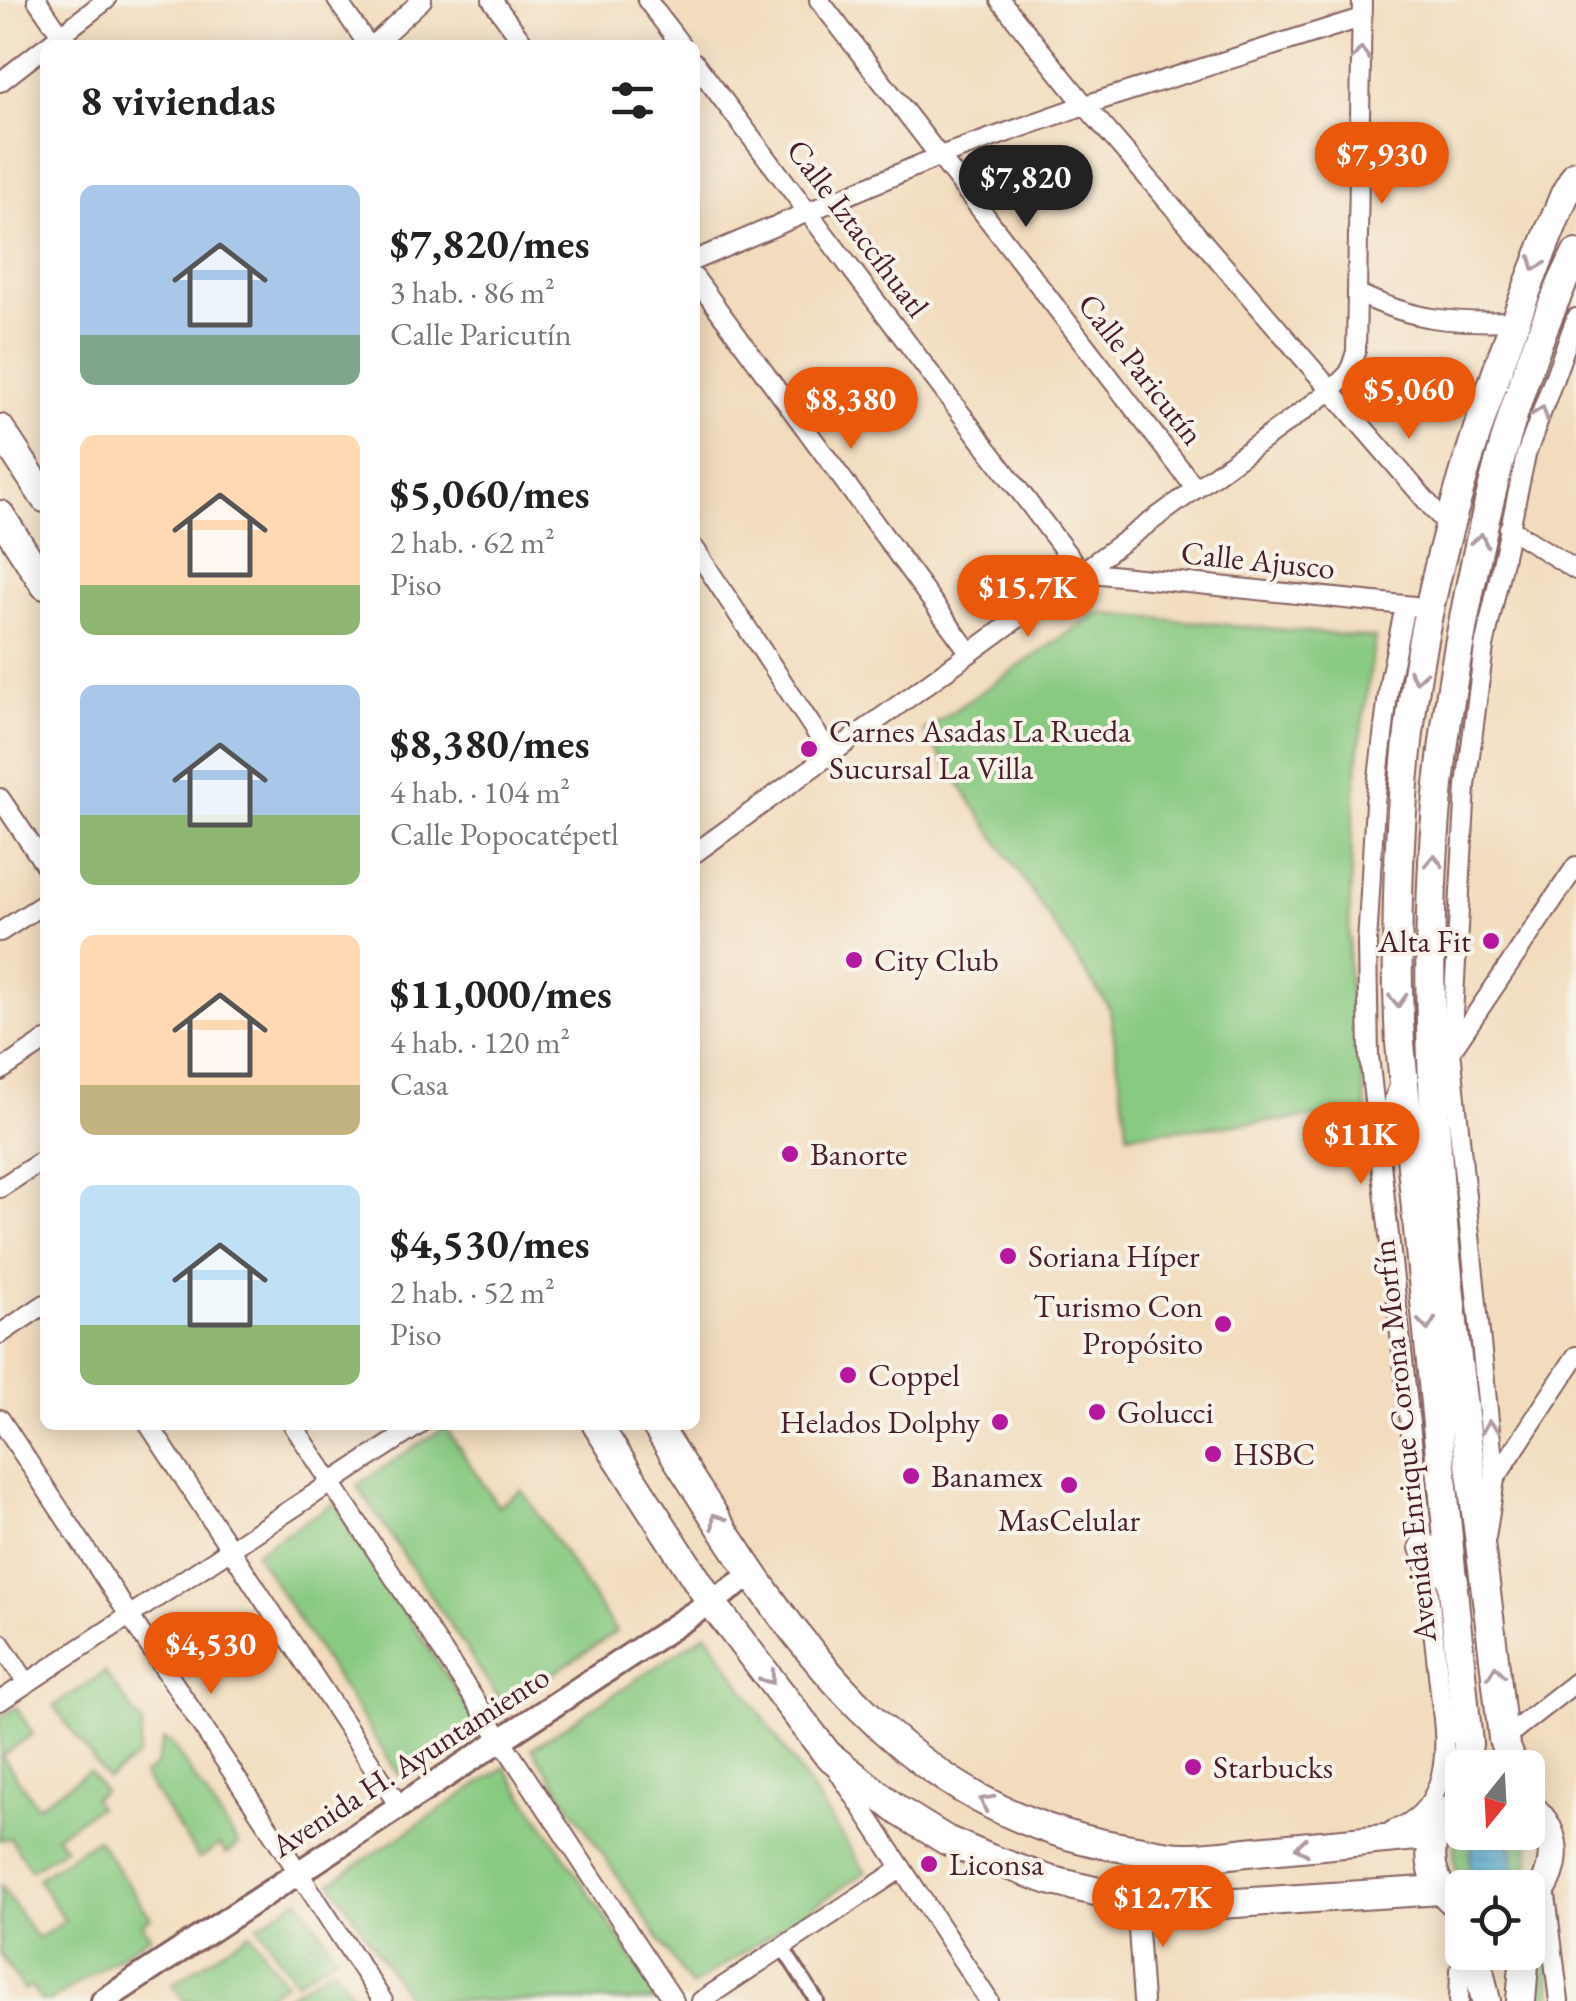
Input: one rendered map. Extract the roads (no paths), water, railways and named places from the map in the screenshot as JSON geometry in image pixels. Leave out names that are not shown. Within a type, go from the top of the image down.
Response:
[{"type":"main road","name":"Avenida Enrique Corona Morfín","points":[[1466,1750],[1454,1581],[1404,1089],[1397,982],[1402,831],[1416,684],[1417,607],[1448,526],[1515,320],[1558,210],[1576,175]]},
{"type":"main road","name":"Avenida Enrique Corona Morfín","points":[[1507,1750],[1450,1304],[1434,1076],[1433,864],[1458,643],[1497,462],[1552,302],[1576,254]]},
{"type":"main road","points":[[0,429],[40,490]]},
{"type":"main road","points":[[0,516],[40,576]]},
{"type":"main road","points":[[1381,1144],[1404,1089]]},
{"type":"main road","points":[[601,1430],[711,1602],[827,1754],[899,1811],[946,1840],[1049,1880],[1136,1901],[1189,1906],[1445,1899]]},
{"type":"main road","points":[[659,1430],[752,1576],[838,1685],[889,1737],[951,1783],[1024,1822],[1097,1844],[1184,1858],[1434,1834]]},
{"type":"main road","points":[[1424,1547],[1454,1581]]},
{"type":"main road","points":[[1545,1814],[1576,1824]]},
{"type":"main road","points":[[1445,1818],[1434,1834],[1430,1853],[1433,1872],[1445,1889]]},
{"type":"main road","points":[[1545,1830],[1552,1842],[1545,1882]]},
{"type":"main road","points":[[1479,1970],[1486,2001]]},
{"type":"main road","points":[[1522,2001],[1524,1970]]},
{"type":"street","points":[[37,0],[50,40]]},
{"type":"street","points":[[54,40],[106,0]]},
{"type":"street","points":[[337,0],[366,40]]},
{"type":"street","points":[[376,40],[422,0]]},
{"type":"street","points":[[492,0],[521,40]]},
{"type":"street","points":[[647,0],[677,40]]},
{"type":"street","name":"Calle Paricutín","points":[[820,0],[1196,488]]},
{"type":"street","points":[[1000,0],[1448,526]]},
{"type":"street","points":[[700,258],[940,156],[1362,9],[1356,352],[1348,372],[1333,389],[700,849]]},
{"type":"street","points":[[0,82],[40,51]]},
{"type":"street","name":"Calle Iztaccíhuatl","points":[[700,70],[1081,572]]},
{"type":"street","points":[[700,285],[970,654]]},
{"type":"street","points":[[1357,293],[1396,312],[1424,319],[1515,320]]},
{"type":"street","points":[[1483,1558],[1496,1480],[1452,1050],[1466,786],[1484,647],[1509,528],[1526,456],[1576,318]]},
{"type":"street","points":[[1509,528],[1576,570]]},
{"type":"street","points":[[700,557],[830,754]]},
{"type":"street","name":"Calle Ajusco","points":[[1081,572],[1417,607]]},
{"type":"street","points":[[1350,1842],[1409,1825],[1424,1811],[1443,1773],[1443,1719],[1370,1056],[1367,945],[1376,803],[1390,678],[1417,607]]},
{"type":"street","points":[[0,798],[40,858]]},
{"type":"street","points":[[1434,1076],[1576,866]]},
{"type":"street","points":[[0,932],[40,905]]},
{"type":"street","points":[[0,1071],[40,1044]]},
{"type":"street","points":[[0,1188],[40,1162]]},
{"type":"street","points":[[0,1334],[40,1307]]},
{"type":"street","points":[[1496,1480],[1576,1356]]},
{"type":"street","points":[[0,1418],[383,2001]]},
{"type":"street","points":[[152,1430],[400,1806]]},
{"type":"street","points":[[296,1430],[674,2001]]},
{"type":"street","points":[[0,1701],[412,1430]]},
{"type":"street","name":"Avenida H. Ayuntamiento","points":[[103,2001],[752,1576]]},
{"type":"street","points":[[0,1643],[27,1683]]},
{"type":"street","points":[[1503,1739],[1576,1682]]},
{"type":"street","points":[[1443,1719],[1462,1750]]},
{"type":"street","points":[[827,1754],[989,2001]]},
{"type":"street","points":[[701,2001],[902,1868]]},
{"type":"street","points":[[1136,1901],[1143,2001]]},
{"type":"street","points":[[1545,1907],[1559,2001]]},
{"type":"street","points":[[782,1947],[817,2001]]},
{"type":"street","points":[[1459,2001],[1460,1970]]},
{"type":"water","points":[[1511,1850],[1512,1870],[1471,1870],[1470,1853]]},
{"type":"place","name":"Carnes Asadas La Rueda Sucursal La Villa","points":[[809,749]]},
{"type":"place","name":"Alta Fit","points":[[1491,941]]},
{"type":"place","name":"City Club","points":[[854,960]]},
{"type":"place","name":"Banorte","points":[[790,1154]]},
{"type":"place","name":"Soriana Híper","points":[[1008,1256]]},
{"type":"place","name":"Turismo Con Propósito","points":[[1223,1324]]},
{"type":"place","name":"Coppel","points":[[848,1375]]},
{"type":"place","name":"Golucci","points":[[1097,1412]]},
{"type":"place","name":"Helados Dolphy","points":[[1000,1422]]},
{"type":"place","name":"HSBC","points":[[1213,1454]]},
{"type":"place","name":"Banamex","points":[[911,1476]]},
{"type":"place","name":"MasCelular","points":[[1069,1485]]},
{"type":"place","name":"Starbucks","points":[[1193,1767]]},
{"type":"place","name":"Liconsa","points":[[929,1864]]}]
